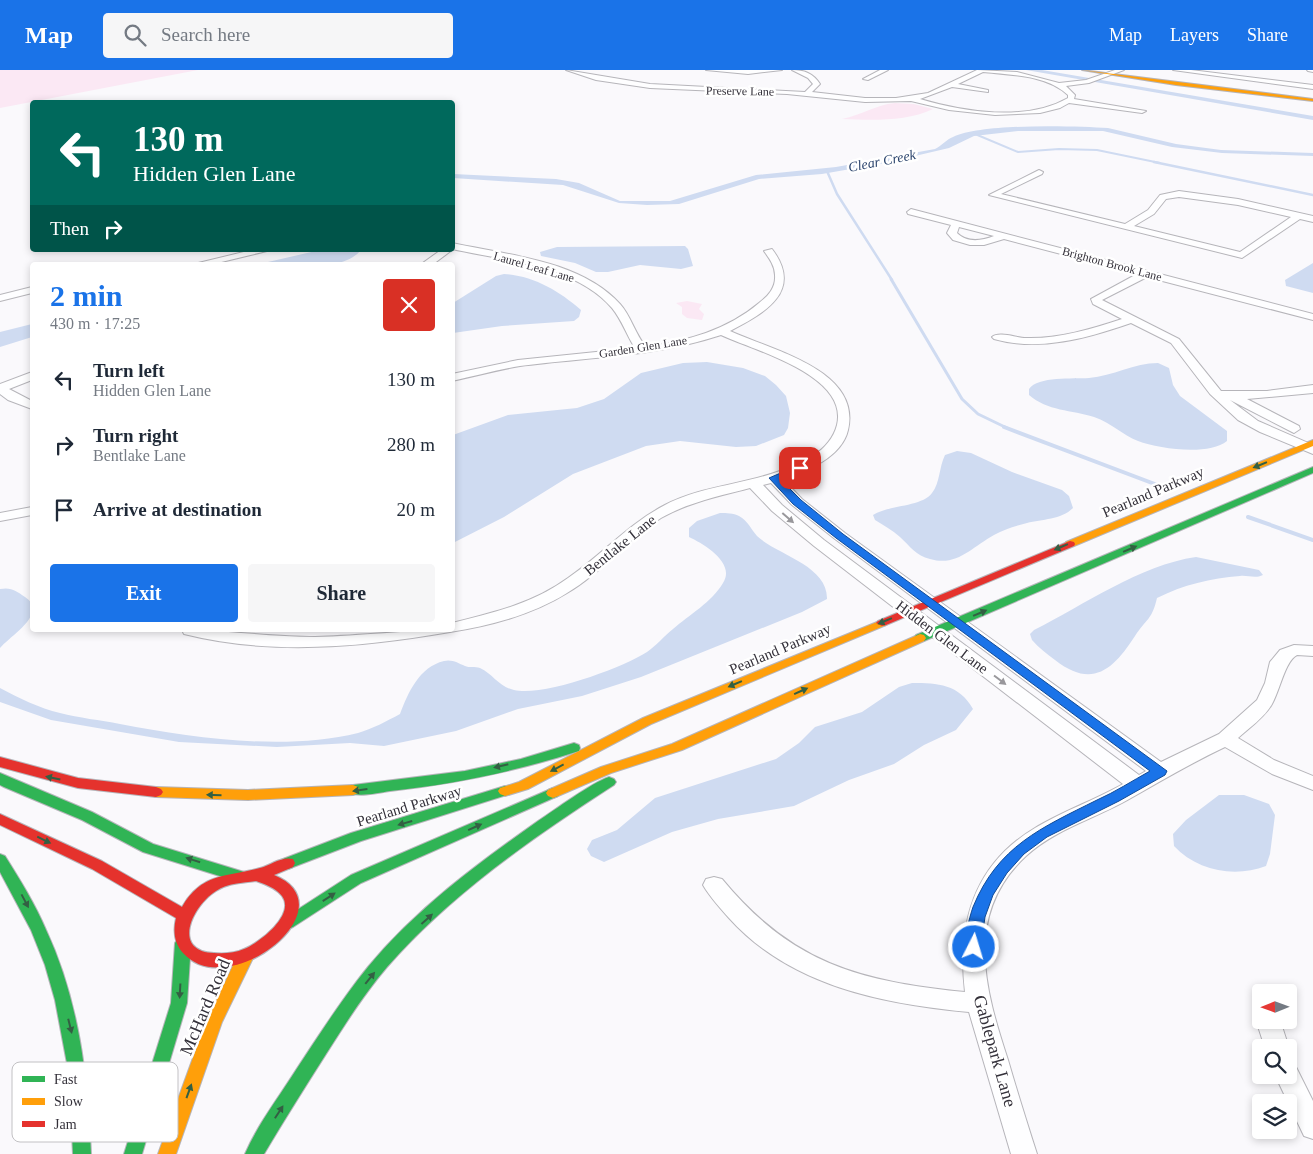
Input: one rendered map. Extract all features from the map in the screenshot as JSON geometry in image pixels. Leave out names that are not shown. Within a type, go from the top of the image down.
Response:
[{"type":"main road","points":[[1084,70],[1313,100]]},
{"type":"main road","name":"Pearland Parkway","points":[[256,875],[356,837],[523,786],[647,721],[1311,444]]},
{"type":"main road","points":[[254,1154],[271,1124],[349,1004],[391,952],[453,896],[510,849],[574,803],[630,768],[677,746],[935,631],[1313,470]]},
{"type":"main road","points":[[0,762],[33,774],[117,789],[172,794],[263,796],[343,792],[460,776],[564,752],[647,721]]},
{"type":"main road","points":[[288,923],[356,879],[606,770],[677,746]]},
{"type":"main road","points":[[0,778],[9,784],[87,816],[148,848],[240,876]]},
{"type":"main road","points":[[0,819],[97,865],[184,915]]},
{"type":"main road","points":[[0,860],[10,873],[33,916],[59,979],[74,1039],[76,1062]]},
{"type":"main road","points":[[256,875],[271,878],[283,886],[290,896],[292,909],[288,923],[278,937],[263,949],[245,958],[225,962],[207,960],[192,954],[183,943],[181,929],[184,915],[193,901],[206,890],[222,881],[240,876],[256,875]]},
{"type":"main road","name":"McHard Road","points":[[161,1062],[179,1003],[183,943]]},
{"type":"main road","name":"McHard Road","points":[[178,1125],[214,1022],[245,958]]},
{"type":"main road","name":"McHard Road","points":[[133,1154],[137,1142]]},
{"type":"main road","name":"McHard Road","points":[[168,1154],[172,1142]]},
{"type":"street","name":"Preserve Lane","points":[[570,70],[600,79],[630,84],[698,90],[806,94],[860,101],[912,99]]},
{"type":"street","points":[[709,70],[748,72],[779,70]]},
{"type":"street","points":[[795,70],[814,78],[816,84],[806,94]]},
{"type":"street","points":[[866,80],[885,70]]},
{"type":"street","points":[[912,99],[929,95],[982,70],[1056,84],[1087,82],[1105,72],[1121,70]]},
{"type":"street","points":[[1176,70],[1313,87]]},
{"type":"street","points":[[1246,80],[1258,73]]},
{"type":"street","points":[[1056,84],[1071,93],[1070,101]]},
{"type":"street","points":[[951,85],[986,91]]},
{"type":"street","points":[[912,99],[949,108],[1001,113],[1044,110],[1070,101],[1142,111]]},
{"type":"street","points":[[1039,172],[993,195],[1242,254],[1298,216]]},
{"type":"street","points":[[1127,228],[1151,212],[1163,198],[1179,194],[1238,202],[1313,219]]},
{"type":"street","name":"Brighton Brook Lane","points":[[910,212],[959,223],[1313,317]]},
{"type":"street","points":[[959,223],[954,227],[952,233],[956,238],[964,241],[985,242],[1004,235]]},
{"type":"street","name":"Laurel Leaf Lane","points":[[455,247],[550,270],[588,285],[617,307],[643,350]]},
{"type":"street","name":"Garden Glen Lane","points":[[455,377],[528,362],[643,350],[685,342],[721,331],[760,309],[775,295],[780,286],[782,272],[769,251]]},
{"type":"street","points":[[209,262],[257,252]]},
{"type":"street","points":[[429,262],[444,252]]},
{"type":"street","points":[[1147,273],[1096,299],[1097,302],[1175,341],[1185,350],[1191,362],[1208,383],[1225,396],[1251,421],[1311,444]]},
{"type":"street","points":[[0,298],[30,290]]},
{"type":"street","points":[[998,336],[1006,340],[1019,341],[1055,338],[1100,329],[1132,319]]},
{"type":"street","name":"Bentlake Lane","points":[[455,627],[518,610],[557,592],[586,572],[639,526],[672,506],[702,495],[774,478],[813,461],[831,448],[841,435],[844,426],[844,406],[831,385],[818,374],[721,331]]},
{"type":"street","points":[[0,388],[30,377]]},
{"type":"street","points":[[0,388],[12,397],[30,404]]},
{"type":"street","points":[[1225,396],[1267,395],[1313,389]]},
{"type":"street","name":"Hidden Glen Lane","points":[[774,478],[816,518],[1160,771]]},
{"type":"street","name":"Hidden Glen Lane","points":[[753,483],[796,525],[1137,784]]},
{"type":"street","points":[[0,517],[30,511]]},
{"type":"street","points":[[201,632],[249,641],[274,642],[354,641],[426,632]]},
{"type":"street","name":"Gablepark Lane","points":[[1024,1154],[978,1003],[973,963],[977,917],[986,893],[1001,869],[1019,850],[1042,833],[1160,771],[1226,739],[1264,703],[1274,683],[1279,662],[1286,654],[1294,650],[1313,651]]},
{"type":"street","points":[[1226,739],[1247,754],[1270,766],[1313,783]]},
{"type":"street","points":[[714,885],[737,913],[756,931],[810,966],[842,980],[879,990],[978,1003]]},
{"type":"street","points":[[1292,1084],[1313,1127]]},
{"type":"shaded area","points":[[0,70],[198,70],[42,100],[30,100],[30,102],[0,108]]},
{"type":"shaded area","points":[[895,103],[914,104],[933,109],[900,118],[876,120],[842,119],[881,106]]},
{"type":"shaded area","points":[[687,301],[702,304],[699,309],[704,314],[702,320],[687,318],[682,314],[682,307],[676,303]]},
{"type":"water","points":[[1026,70],[1042,70],[1313,116],[1313,120]]},
{"type":"water","name":"Clear Creek","points":[[1029,126],[1108,128],[1176,144],[1221,150],[1313,153],[1313,156],[1222,153],[1172,147],[1103,131],[1018,131],[974,136],[949,148],[885,163],[822,174],[759,179],[679,204],[647,205],[619,203],[563,185],[455,178],[455,174],[556,179],[579,183],[620,201],[670,201],[756,175],[836,167],[935,149],[953,137],[985,129]]},
{"type":"water","points":[[685,246],[688,249],[693,266],[681,269],[640,265],[608,272],[596,272],[575,263],[541,256],[540,252],[557,247]]},
{"type":"water","points":[[311,252],[359,252],[351,258],[340,262],[268,262]]},
{"type":"water","points":[[1313,263],[1313,293],[1286,286],[1285,280]]},
{"type":"water","points":[[504,274],[515,275],[536,281],[555,291],[581,310],[579,317],[574,321],[502,326],[455,333],[455,302],[496,276]]},
{"type":"water","points":[[30,324],[30,338],[0,347],[0,332]]},
{"type":"water","points":[[707,362],[743,368],[765,376],[786,396],[790,413],[788,428],[784,435],[756,446],[736,447],[680,441],[646,446],[573,474],[504,517],[455,542],[455,434],[508,415],[577,408],[604,399],[641,373],[683,363]]},
{"type":"water","points":[[1158,363],[1169,368],[1173,385],[1180,396],[1227,431],[1227,441],[1219,446],[1196,450],[1147,444],[1094,417],[1052,407],[1029,395],[1029,389],[1034,385],[1048,380],[1098,377],[1140,365]]},
{"type":"water","points":[[957,451],[971,453],[1012,472],[1062,490],[1069,496],[1073,508],[1057,517],[1027,523],[1002,531],[956,558],[940,561],[921,556],[897,534],[875,520],[873,515],[887,509],[927,498],[937,485],[945,455]]},
{"type":"water","points":[[720,513],[739,516],[766,543],[811,569],[825,587],[827,599],[802,612],[641,677],[582,696],[518,709],[456,731],[384,746],[350,743],[277,747],[179,742],[51,720],[0,702],[0,688],[44,708],[82,718],[208,738],[270,742],[300,741],[358,733],[400,714],[411,690],[421,675],[435,664],[444,661],[452,661],[467,667],[480,668],[504,686],[514,690],[544,689],[582,680],[620,666],[647,652],[700,608],[718,590],[726,576],[725,568],[710,549],[689,537],[689,528],[697,521]]},
{"type":"water","points":[[1196,557],[1259,570],[1263,575],[1208,580],[1177,589],[1157,598],[1151,615],[1127,648],[1110,666],[1101,672],[1091,674],[1080,673],[1068,669],[1037,646],[1032,640],[1030,634],[1034,630],[1113,587],[1154,568]]},
{"type":"water","points":[[0,589],[11,589],[30,602],[30,618],[0,648]]},
{"type":"water","points":[[912,683],[947,687],[961,694],[973,709],[956,730],[924,745],[894,764],[849,780],[794,806],[718,819],[672,832],[604,862],[591,856],[587,849],[592,840],[617,830],[655,798],[776,759],[799,743],[815,727],[862,712],[899,687]]},
{"type":"water","points":[[1219,795],[1244,795],[1269,804],[1275,815],[1270,854],[1266,866],[1242,871],[1229,872],[1217,870],[1183,855],[1174,846],[1173,834],[1186,820]]},
{"type":"waterway","points":[[975,134],[1018,152],[1059,149],[1097,150],[1160,163]]},
{"type":"waterway","points":[[1154,162],[1313,195]]},
{"type":"waterway","points":[[827,171],[837,194],[892,280]]},
{"type":"waterway","points":[[891,279],[962,399],[978,414],[1007,428]]},
{"type":"waterway","points":[[1004,427],[1168,489]]},
{"type":"waterway","points":[[1248,517],[1313,540]]},
{"type":"traffic: fast","points":[[920,638],[1313,470]]},
{"type":"traffic: fast","points":[[353,790],[465,776],[521,764],[574,748]]},
{"type":"traffic: fast","points":[[0,778],[9,784],[87,816],[148,848],[239,876]]},
{"type":"traffic: fast","points":[[254,1154],[324,1042],[382,962],[433,911],[489,864],[518,842],[609,782]]},
{"type":"traffic: fast","points":[[288,863],[356,837],[505,791]]},
{"type":"traffic: fast","points":[[288,923],[356,879],[553,793]]},
{"type":"traffic: fast","points":[[0,860],[39,930],[53,965],[64,1000],[75,1062]]},
{"type":"traffic: fast","points":[[161,1062],[179,1003],[183,943]]},
{"type":"traffic: fast","points":[[81,1142],[82,1154]]},
{"type":"traffic: fast","points":[[133,1154],[137,1142]]},
{"type":"traffic: slow","points":[[1084,70],[1176,84],[1313,100]]},
{"type":"traffic: slow","points":[[1070,544],[1313,443]]},
{"type":"traffic: slow","points":[[505,791],[523,786],[647,721],[882,623]]},
{"type":"traffic: slow","points":[[553,793],[606,770],[677,747],[920,638]]},
{"type":"traffic: slow","points":[[156,792],[248,795],[353,790]]},
{"type":"traffic: slow","points":[[178,1123],[214,1022],[245,958]]},
{"type":"traffic: slow","points":[[167,1154],[171,1142]]},
{"type":"traffic: jam","points":[[882,623],[1070,544]]},
{"type":"traffic: jam","points":[[0,762],[78,783],[156,792]]},
{"type":"traffic: jam","points":[[0,819],[97,865],[184,915]]},
{"type":"traffic: jam","points":[[257,875],[278,884],[289,893],[292,904],[291,915],[285,925],[266,944],[245,956],[224,960],[206,959],[193,954],[185,944],[181,932],[183,919],[191,904],[206,890],[218,883],[260,874],[288,863]]},
{"type":"route","points":[[800,468],[774,478],[797,502],[816,518],[1160,771],[1114,798],[1042,833],[1019,850],[1001,869],[986,893],[977,917],[974,947]]}]
